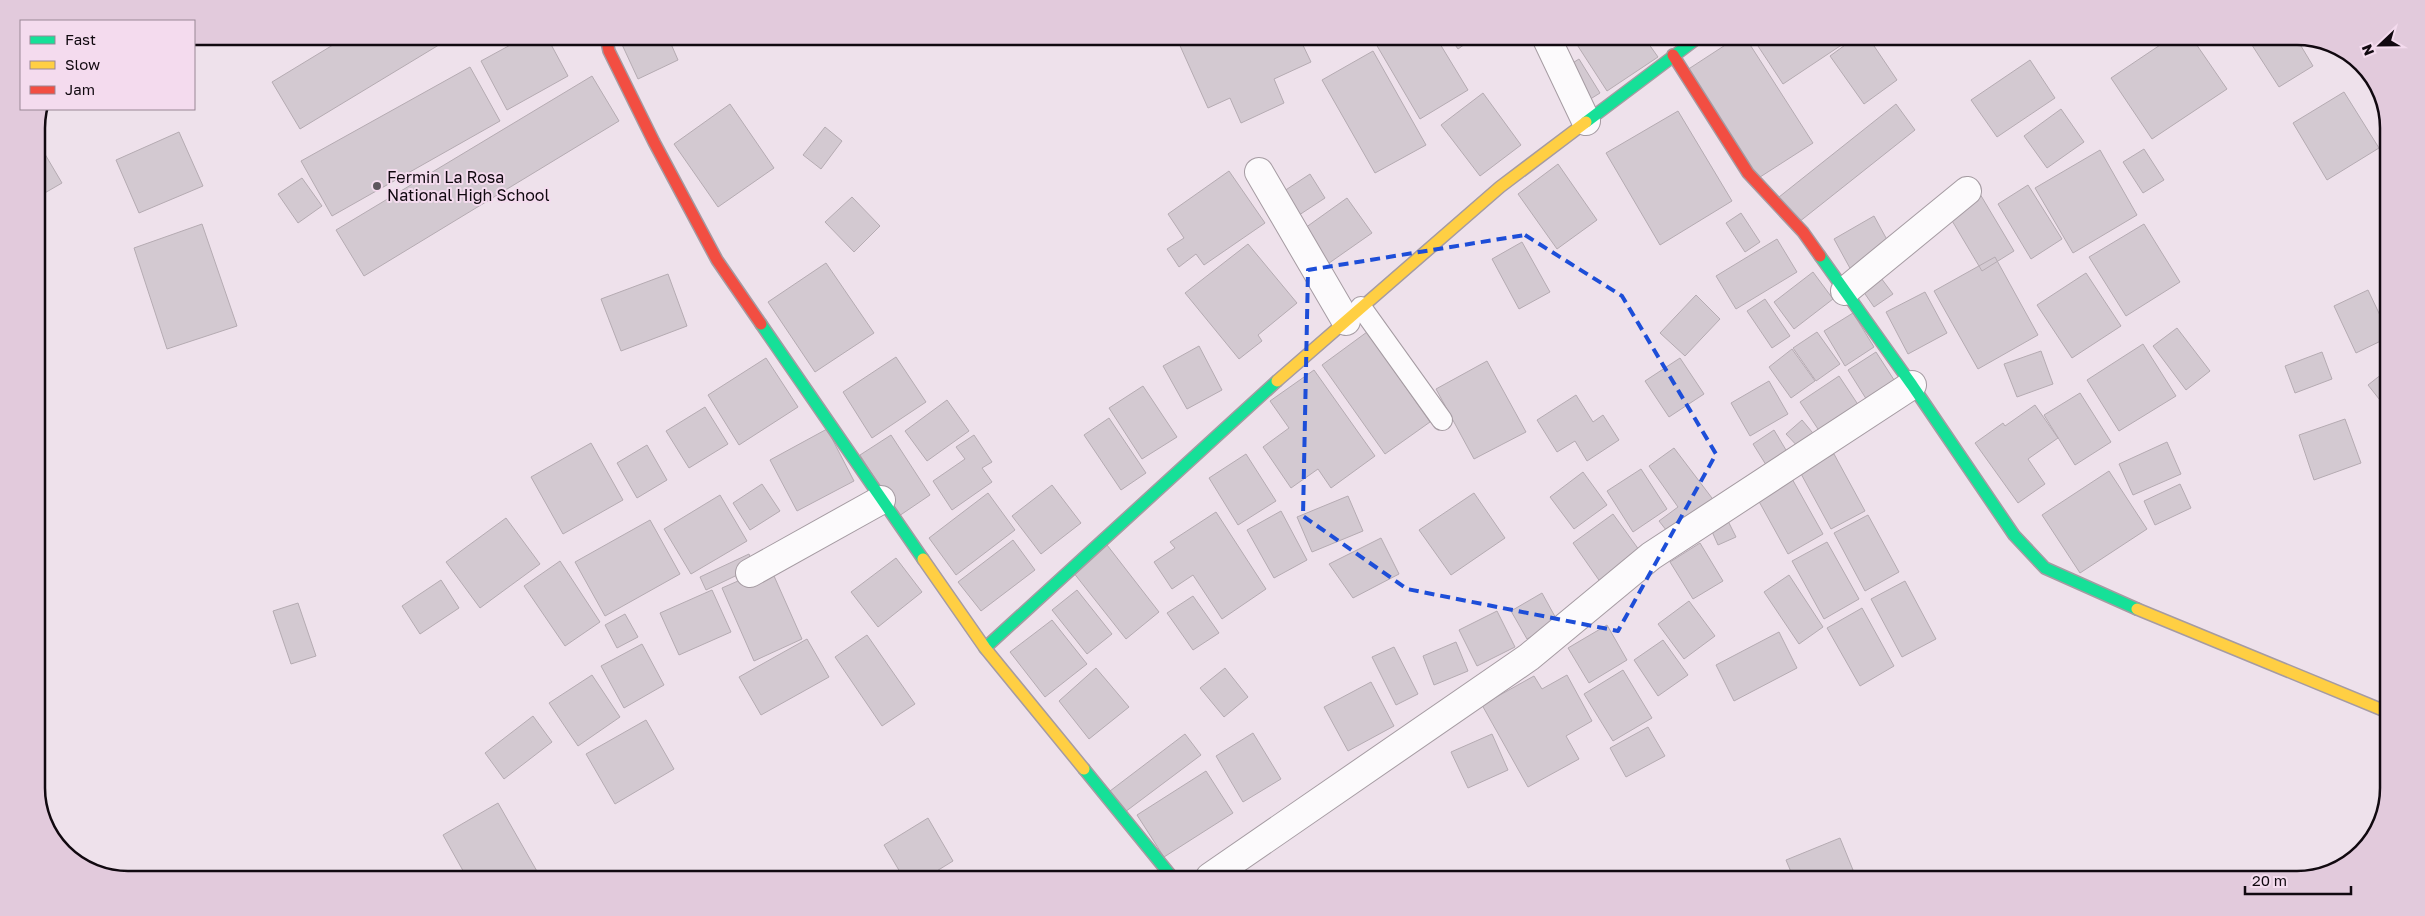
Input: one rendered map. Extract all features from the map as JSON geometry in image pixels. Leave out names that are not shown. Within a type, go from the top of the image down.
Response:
[{"type":"street","points":[[608,45],[654,142],[717,260],[880,500],[985,648],[1167,871]]},
{"type":"street","points":[[1549,45],[1586,121]]},
{"type":"street","points":[[985,648],[1230,422],[1500,187],[1688,45]]},
{"type":"street","points":[[1673,55],[1748,173],[1803,232],[1912,385],[2014,535],[2045,568],[2084,587],[2380,709]]},
{"type":"street","points":[[1259,172],[1354,314]]},
{"type":"street","points":[[1845,291],[1967,191]]},
{"type":"street","points":[[1219,871],[1529,657],[1651,556],[1912,385]]},
{"type":"street","points":[[750,573],[880,500]]},
{"type":"lane","points":[[1354,314],[1442,420]]},
{"type":"highlighted area","points":[[1525,235],[1622,296],[1716,454],[1618,631],[1407,589],[1303,516],[1308,270]]},
{"type":"building","points":[[333,45],[439,45],[300,129],[272,82]]},
{"type":"building","points":[[510,45],[551,45],[568,76],[507,110],[481,61]]},
{"type":"building","points":[[622,45],[671,45],[678,60],[638,79]]},
{"type":"building","points":[[1180,45],[1303,45],[1311,62],[1274,79],[1284,103],[1241,123],[1230,98],[1208,108]]},
{"type":"building","points":[[1377,45],[1441,45],[1468,90],[1420,119]]},
{"type":"building","points":[[1455,45],[1464,45],[1458,49]]},
{"type":"building","points":[[1577,45],[1650,45],[1658,57],[1607,91]]},
{"type":"building","points":[[1725,45],[1750,45],[1813,143],[1757,179],[1687,70]]},
{"type":"building","points":[[1757,45],[1842,45],[1783,84]]},
{"type":"building","points":[[1845,45],[1873,45],[1897,80],[1864,104],[1830,56]]},
{"type":"building","points":[[2160,45],[2197,45],[2227,89],[2152,139],[2111,78]]},
{"type":"building","points":[[2252,45],[2301,45],[2313,66],[2279,87]]},
{"type":"building","points":[[1373,51],[1426,145],[1375,173],[1322,80]]},
{"type":"building","points":[[1579,59],[1600,93],[1584,103],[1563,69]]},
{"type":"building","points":[[2030,60],[2055,98],[1997,137],[1971,100]]},
{"type":"building","points":[[470,67],[500,121],[332,216],[301,161]]},
{"type":"building","points":[[592,76],[619,121],[364,276],[336,230]]},
{"type":"building","points":[[2344,92],[2379,148],[2327,180],[2293,123]]},
{"type":"building","points":[[1483,93],[1521,145],[1480,176],[1441,125]]},
{"type":"building","points":[[730,104],[774,168],[718,207],[674,144]]},
{"type":"building","points":[[1896,104],[1915,130],[1799,222],[1779,197]]},
{"type":"building","points":[[2061,109],[2084,142],[2047,168],[2024,136]]},
{"type":"building","points":[[1678,111],[1732,201],[1660,245],[1606,153]]},
{"type":"building","points":[[825,127],[842,141],[821,169],[803,155]]},
{"type":"building","points":[[179,132],[203,186],[139,213],[116,160]]},
{"type":"building","points":[[2144,149],[2164,180],[2143,193],[2123,162]]},
{"type":"building","points":[[2100,150],[2137,215],[2073,253],[2035,188]]},
{"type":"building","points":[[45,154],[62,183],[45,193]]},
{"type":"building","points":[[1558,164],[1597,220],[1557,249],[1518,194]]},
{"type":"building","points":[[1229,171],[1265,223],[1204,265],[1196,254],[1179,267],[1167,249],[1184,238],[1168,214]]},
{"type":"building","points":[[1310,174],[1325,198],[1290,221],[1275,197]]},
{"type":"building","points":[[302,178],[322,206],[298,223],[278,194]]},
{"type":"building","points":[[2028,185],[2062,239],[2031,259],[1998,204]]},
{"type":"building","points":[[1980,194],[2014,251],[1982,271],[1948,214]]},
{"type":"building","points":[[852,197],[880,226],[854,252],[825,222]]},
{"type":"building","points":[[1347,198],[1372,233],[1322,268],[1298,233]]},
{"type":"building","points":[[1741,213],[1760,242],[1745,252],[1726,223]]},
{"type":"building","points":[[1874,216],[1891,247],[1851,270],[1834,239]]},
{"type":"building","points":[[202,224],[237,326],[167,349],[134,248]]},
{"type":"building","points":[[2144,224],[2180,282],[2126,316],[2089,257]]},
{"type":"building","points":[[1777,239],[1797,272],[1736,309],[1716,276]]},
{"type":"building","points":[[1522,242],[1550,292],[1519,309],[1492,259]]},
{"type":"building","points":[[1248,244],[1297,303],[1258,335],[1262,341],[1239,359],[1185,293]]},
{"type":"building","points":[[1995,257],[2038,335],[1978,369],[1934,291]]},
{"type":"building","points":[[826,263],[874,333],[815,372],[768,302]]},
{"type":"building","points":[[1813,272],[1833,299],[1794,329],[1774,302]]},
{"type":"building","points":[[2086,273],[2121,326],[2072,358],[2037,305]]},
{"type":"building","points":[[668,274],[687,326],[621,351],[601,299]]},
{"type":"building","points":[[1881,278],[1893,294],[1874,307],[1863,291]]},
{"type":"building","points":[[2368,290],[2380,315],[2380,341],[2356,353],[2334,306]]},
{"type":"building","points":[[1925,292],[1947,333],[1908,354],[1886,312]]},
{"type":"building","points":[[1696,295],[1720,319],[1685,356],[1660,333]]},
{"type":"building","points":[[1765,299],[1790,336],[1772,348],[1747,311]]},
{"type":"building","points":[[1853,313],[1874,347],[1845,366],[1824,331]]},
{"type":"building","points":[[2177,328],[2210,371],[2186,390],[2153,346]]},
{"type":"building","points":[[1367,332],[1430,422],[1385,454],[1322,365]]},
{"type":"building","points":[[1817,332],[1840,364],[1816,381],[1793,348]]},
{"type":"building","points":[[2143,344],[2176,396],[2119,431],[2087,380]]},
{"type":"building","points":[[1199,346],[1222,390],[1187,409],[1163,366]]},
{"type":"building","points":[[1792,349],[1815,381],[1791,398],[1769,367]]},
{"type":"building","points":[[2041,351],[2053,384],[2017,397],[2004,364]]},
{"type":"building","points":[[1876,352],[1898,386],[1870,405],[1848,370]]},
{"type":"building","points":[[2322,352],[2332,379],[2295,393],[2285,366]]},
{"type":"building","points":[[896,357],[926,402],[872,438],[843,392]]},
{"type":"building","points":[[766,358],[798,407],[739,445],[708,395]]},
{"type":"building","points":[[1680,358],[1704,394],[1669,417],[1645,381]]},
{"type":"building","points":[[1487,361],[1526,432],[1474,459],[1436,389]]},
{"type":"building","points":[[1314,370],[1375,456],[1331,488],[1318,469],[1291,488],[1263,447],[1289,428],[1270,401]]},
{"type":"building","points":[[1839,376],[1863,412],[1824,438],[1800,402]]},
{"type":"building","points":[[2380,376],[2380,400],[2368,385]]},
{"type":"building","points":[[1769,381],[1788,414],[1750,436],[1731,403]]},
{"type":"building","points":[[1143,386],[1177,437],[1142,459],[1109,408]]},
{"type":"building","points":[[2080,393],[2111,442],[2075,465],[2044,415]]},
{"type":"building","points":[[1576,395],[1593,422],[1603,415],[1619,440],[1587,461],[1575,441],[1557,452],[1537,420]]},
{"type":"building","points":[[947,400],[969,431],[927,461],[905,431]]},
{"type":"building","points":[[2035,405],[2058,438],[2028,459],[2045,484],[2018,503],[1975,443],[2003,423],[2005,426]]},
{"type":"building","points":[[705,407],[728,444],[689,468],[666,431]]},
{"type":"building","points":[[1109,418],[1146,473],[1121,490],[1084,435]]},
{"type":"building","points":[[2345,419],[2361,463],[2314,480],[2299,435]]},
{"type":"building","points":[[1802,420],[1817,438],[1802,451],[1786,434]]},
{"type":"building","points":[[827,429],[854,481],[797,511],[770,460]]},
{"type":"building","points":[[1774,430],[1789,455],[1768,468],[1753,444]]},
{"type":"building","points":[[891,435],[930,495],[899,516],[860,455]]},
{"type":"building","points":[[974,435],[992,462],[982,468],[992,482],[952,510],[933,481],[965,459],[956,447]]},
{"type":"building","points":[[2167,442],[2181,474],[2133,495],[2119,464]]},
{"type":"building","points":[[591,443],[623,500],[563,534],[531,477]]},
{"type":"building","points":[[647,445],[667,480],[637,498],[617,463]]},
{"type":"building","points":[[1674,448],[1715,502],[1670,535],[1659,521],[1678,507],[1649,466]]},
{"type":"building","points":[[1246,454],[1276,501],[1238,525],[1209,478]]},
{"type":"building","points":[[1834,454],[1865,511],[1831,529],[1800,472]]},
{"type":"building","points":[[1641,469],[1667,509],[1633,532],[1607,491]]},
{"type":"building","points":[[2109,471],[2147,529],[2080,573],[2042,515]]},
{"type":"building","points":[[1583,472],[1607,505],[1574,529],[1550,497]]},
{"type":"building","points":[[1791,477],[1823,534],[1788,554],[1756,496]]},
{"type":"building","points":[[762,484],[780,511],[750,530],[733,503]]},
{"type":"building","points":[[2180,484],[2191,508],[2155,525],[2144,501]]},
{"type":"building","points":[[1052,485],[1081,523],[1041,554],[1012,516]]},
{"type":"building","points":[[988,493],[1015,530],[956,575],[929,538]]},
{"type":"building","points":[[1474,493],[1505,538],[1451,575],[1419,530]]},
{"type":"building","points":[[720,495],[747,541],[691,574],[664,529]]},
{"type":"building","points":[[1348,496],[1363,531],[1312,552],[1297,517]]},
{"type":"building","points":[[1281,511],[1307,560],[1274,578],[1247,530]]},
{"type":"building","points":[[1216,512],[1266,589],[1222,619],[1193,575],[1172,589],[1154,562],[1175,548],[1170,542]]},
{"type":"building","points":[[1613,514],[1642,554],[1601,583],[1573,543]]},
{"type":"building","points":[[1868,515],[1899,572],[1865,591],[1834,533]]},
{"type":"building","points":[[506,518],[540,564],[480,608],[446,562]]},
{"type":"building","points":[[1727,519],[1736,537],[1718,545],[1710,527]]},
{"type":"building","points":[[650,520],[680,574],[605,616],[575,562]]},
{"type":"building","points":[[1381,538],[1399,574],[1353,598],[1329,564]]},
{"type":"building","points":[[1013,540],[1035,570],[981,611],[958,582]]},
{"type":"building","points":[[1827,542],[1859,599],[1824,619],[1792,561]]},
{"type":"building","points":[[1700,543],[1723,581],[1693,599],[1670,562]]},
{"type":"building","points":[[1107,545],[1159,612],[1126,639],[1073,572]]},
{"type":"building","points":[[749,554],[754,567],[706,590],[700,577]]},
{"type":"building","points":[[896,558],[922,592],[878,627],[851,592]]},
{"type":"building","points":[[560,561],[600,622],[565,646],[524,586]]},
{"type":"building","points":[[770,567],[802,639],[754,661],[722,588]]},
{"type":"building","points":[[1789,575],[1823,627],[1799,644],[1764,592]]},
{"type":"building","points":[[441,580],[459,608],[420,634],[402,606]]},
{"type":"building","points":[[1905,581],[1936,639],[1902,657],[1871,599]]},
{"type":"building","points":[[712,590],[731,632],[679,655],[660,613]]},
{"type":"building","points":[[1077,590],[1112,634],[1087,654],[1052,610]]},
{"type":"building","points":[[1542,593],[1558,622],[1527,639],[1511,611]]},
{"type":"building","points":[[1193,596],[1219,633],[1193,650],[1167,613]]},
{"type":"building","points":[[1689,601],[1715,636],[1684,659],[1658,624]]},
{"type":"building","points":[[298,603],[316,656],[291,664],[273,611]]},
{"type":"building","points":[[1862,608],[1894,666],[1860,686],[1827,628]]},
{"type":"building","points":[[1497,611],[1515,647],[1477,666],[1459,630]]},
{"type":"building","points":[[625,614],[638,637],[617,648],[605,625]]},
{"type":"building","points":[[1052,620],[1087,664],[1045,697],[1010,652]]},
{"type":"building","points":[[1607,625],[1627,660],[1589,683],[1568,648]]},
{"type":"building","points":[[1779,632],[1797,668],[1734,701],[1716,665]]},
{"type":"building","points":[[867,635],[915,704],[882,726],[835,657]]},
{"type":"building","points":[[807,639],[829,677],[761,715],[739,677]]},
{"type":"building","points":[[1663,640],[1688,675],[1658,696],[1634,660]]},
{"type":"building","points":[[1456,642],[1468,671],[1434,685],[1423,656]]},
{"type":"building","points":[[642,644],[664,685],[624,708],[601,666]]},
{"type":"building","points":[[1394,647],[1418,694],[1396,705],[1372,657]]},
{"type":"building","points":[[1096,668],[1129,707],[1089,739],[1059,701]]},
{"type":"building","points":[[1225,668],[1248,697],[1224,717],[1200,688]]},
{"type":"building","points":[[1623,670],[1652,718],[1613,741],[1584,694]]},
{"type":"building","points":[[592,675],[620,717],[578,746],[549,703]]},
{"type":"building","points":[[1567,675],[1592,721],[1566,736],[1579,759],[1528,787],[1482,705],[1534,676],[1542,689]]},
{"type":"building","points":[[1371,682],[1394,726],[1348,751],[1324,707]]},
{"type":"building","points":[[533,716],[552,742],[504,779],[485,753]]},
{"type":"building","points":[[646,720],[674,769],[615,804],[586,754]]},
{"type":"building","points":[[1648,727],[1665,756],[1626,777],[1610,748]]},
{"type":"building","points":[[1253,733],[1281,779],[1243,802],[1216,756]]},
{"type":"building","points":[[1185,734],[1201,755],[1125,812],[1110,791]]},
{"type":"building","points":[[1492,734],[1508,770],[1468,788],[1451,752]]},
{"type":"building","points":[[1206,771],[1233,813],[1164,857],[1137,815]]},
{"type":"building","points":[[498,803],[537,871],[463,871],[443,835]]},
{"type":"building","points":[[928,818],[953,861],[937,871],[899,871],[884,845]]},
{"type":"building","points":[[1840,838],[1853,870],[1791,871],[1786,860]]},
{"type":"traffic: fast","points":[[1586,122],[1688,45]]},
{"type":"traffic: fast","points":[[1820,256],[1912,385],[2014,535],[2045,568],[2137,609]]},
{"type":"traffic: fast","points":[[761,324],[923,559]]},
{"type":"traffic: fast","points":[[985,648],[1277,381]]},
{"type":"traffic: fast","points":[[1084,769],[1167,871]]},
{"type":"traffic: slow","points":[[1277,381],[1500,187],[1586,122]]},
{"type":"traffic: slow","points":[[923,559],[985,648],[1084,769]]},
{"type":"traffic: slow","points":[[2137,609],[2380,709]]},
{"type":"traffic: jam","points":[[608,45],[654,142],[717,260],[761,324]]},
{"type":"traffic: jam","points":[[1673,55],[1748,173],[1803,232],[1820,256]]},
{"type":"place","name":"Fermin La Rosa National High School","points":[[377,186]]}]
